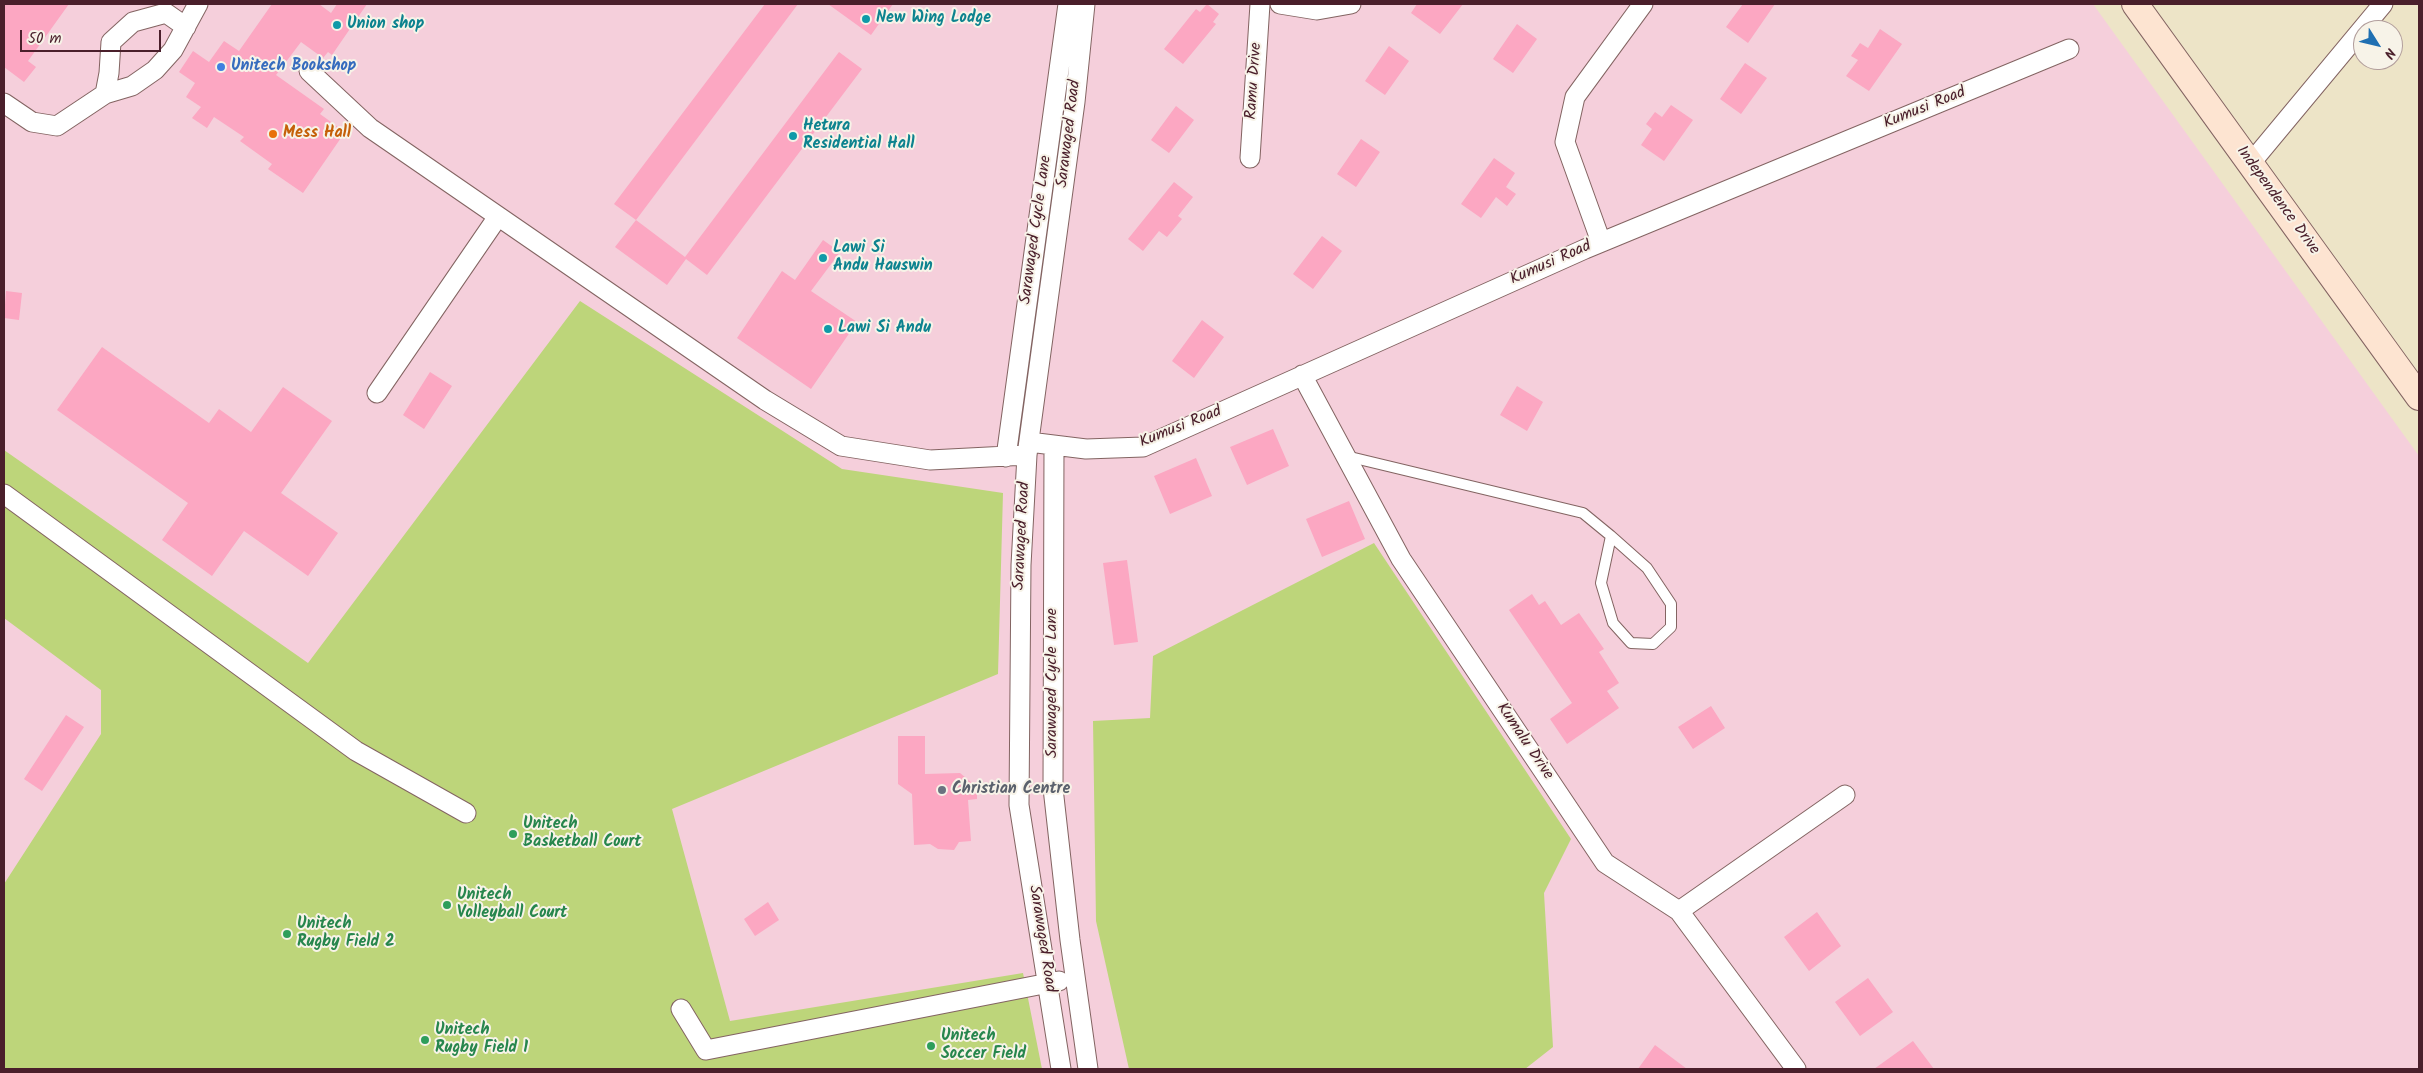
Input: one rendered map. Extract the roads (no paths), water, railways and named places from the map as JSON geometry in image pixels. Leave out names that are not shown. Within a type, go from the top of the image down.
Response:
[{"type":"main road","name":"Independence Drive","points":[[2135,4],[2419,398]]},
{"type":"street","points":[[4,103],[32,122],[57,126],[105,94],[132,86],[154,70],[174,50],[198,4]]},
{"type":"street","name":"Sarawaged Cycle Lane","points":[[1006,457],[1068,4]]},
{"type":"street","name":"Sarawaged Road","points":[[1061,1069],[1019,804],[1021,565],[1028,448],[1076,102],[1085,4]]},
{"type":"street","name":"Ramu Drive","points":[[1250,158],[1260,4]]},
{"type":"street","points":[[1280,4],[1317,10],[1351,4]]},
{"type":"street","points":[[1601,242],[1565,142],[1575,97],[1642,4]]},
{"type":"street","points":[[2250,164],[2383,4]]},
{"type":"street","points":[[105,94],[110,73],[111,42],[133,22],[166,13],[186,27]]},
{"type":"street","name":"Kumusi Road","points":[[309,72],[370,128],[497,218],[765,400],[841,446],[930,460],[1006,457],[1028,448],[1054,445],[1086,449],[1143,447],[1601,242],[2069,50]]},
{"type":"street","points":[[377,393],[497,218]]},
{"type":"street","name":"Kumalu Drive","points":[[1302,375],[1401,559],[1606,863],[1680,912],[1796,1069]]},
{"type":"street","name":"Sarawaged Cycle Lane","points":[[1054,445],[1053,788],[1075,978],[1088,1069]]},
{"type":"street","points":[[4,494],[356,751],[466,813]]},
{"type":"street","points":[[1680,912],[1845,795]]},
{"type":"street","points":[[681,1010],[706,1050],[1075,978]]},
{"type":"lane","points":[[1346,456],[1583,513],[1611,536],[1648,568],[1671,604],[1671,627],[1653,644],[1631,643],[1613,623],[1601,583],[1611,536]]},
{"type":"place","name":"New Wing Lodge","points":[[866,19]]},
{"type":"place","name":"Union shop","points":[[337,25]]},
{"type":"place","name":"Unitech Bookshop","points":[[221,67]]},
{"type":"place","name":"Mess Hall","points":[[273,134]]},
{"type":"place","name":"Hetura Residential Hall","points":[[793,136]]},
{"type":"place","name":"Lawi Si Andu Hauswin","points":[[823,258]]},
{"type":"place","name":"Lawi Si Andu","points":[[828,329]]},
{"type":"place","name":"Christian Centre","points":[[942,790]]},
{"type":"place","name":"Unitech Basketball Court","points":[[513,834]]},
{"type":"place","name":"Unitech Volleyball Court","points":[[447,905]]},
{"type":"place","name":"Unitech Rugby Field 2","points":[[287,934]]},
{"type":"place","name":"Unitech Rugby Field 1","points":[[425,1040]]},
{"type":"place","name":"Unitech Soccer Field","points":[[931,1046]]}]
